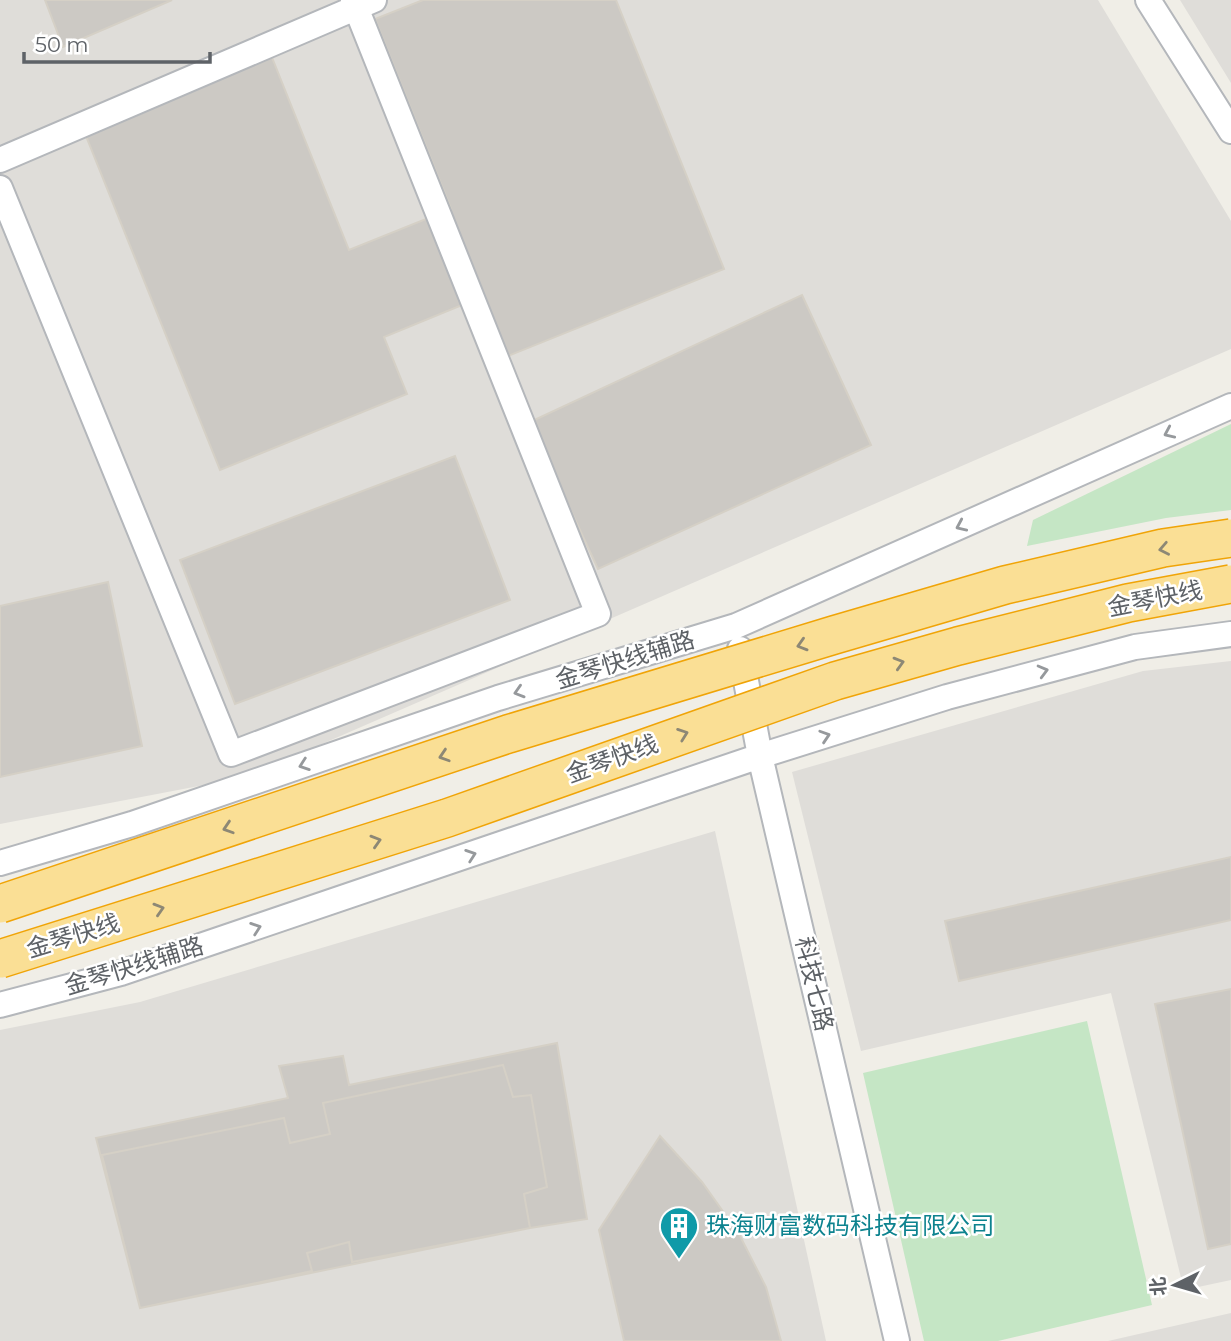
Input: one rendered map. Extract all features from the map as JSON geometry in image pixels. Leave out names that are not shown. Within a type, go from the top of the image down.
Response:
[{"type":"highway","name":"金琴快线","points":[[0,904],[508,734],[834,635],[1005,585],[1163,548],[1231,538]]},
{"type":"highway","name":"金琴快线","points":[[0,959],[447,818],[835,681],[958,646],[1128,603],[1231,584]]},
{"type":"street","points":[[1148,0],[1231,131]]},
{"type":"street","points":[[0,160],[361,3],[598,614],[231,754],[0,188]]},
{"type":"street","name":"金琴快线辅路","points":[[0,863],[132,824],[498,698],[736,626],[1231,406]]},
{"type":"street","name":"科技七路","points":[[736,626],[760,756],[897,1341]]},
{"type":"street","name":"金琴快线辅路","points":[[0,1005],[121,973],[760,756],[947,697],[1135,647],[1231,634]]},
{"type":"shaded area","points":[[0,0],[1098,0],[1231,221],[1231,349],[246,777],[0,824]]},
{"type":"shaded area","points":[[1180,0],[1231,0],[1231,83]]},
{"type":"shaded area","points":[[1231,661],[1231,1280],[1184,1290],[1111,993],[861,1051],[792,772],[1143,671]]},
{"type":"shaded area","points":[[715,831],[826,1341],[0,1341],[0,1030],[140,1002]]},
{"type":"shaded area","points":[[1231,1313],[1231,1341],[1108,1341]]},
{"type":"green space","points":[[1231,424],[1231,510],[1166,518],[1027,546],[1033,520]]},
{"type":"green space","points":[[1087,1021],[1152,1305],[998,1341],[924,1341],[863,1073]]},
{"type":"building","points":[[45,0],[172,0],[63,47]]},
{"type":"building","points":[[423,0],[616,0],[724,269],[503,358],[479,298],[384,337],[407,394],[220,470],[82,126],[269,50],[349,250],[451,209],[375,19]]},
{"type":"building","points":[[802,295],[871,445],[598,569],[530,422]]},
{"type":"building","points":[[455,456],[510,600],[235,704],[180,560]]},
{"type":"building","points":[[108,582],[142,746],[0,777],[0,606]]},
{"type":"building","points":[[1231,857],[1231,920],[959,981],[945,921]]},
{"type":"building","points":[[1231,989],[1231,1244],[1208,1249],[1155,1004]]},
{"type":"building","points":[[557,1043],[587,1219],[530,1228],[140,1308],[96,1138],[288,1098],[279,1066],[343,1056],[349,1085]]},
{"type":"building","points":[[503,1065],[513,1097],[531,1095],[547,1187],[524,1194],[530,1228],[352,1262],[349,1242],[307,1253],[312,1271],[140,1308],[102,1155],[284,1118],[290,1143],[330,1134],[323,1103]]},
{"type":"building","name":"珠海财富数码科技有限公司","points":[[660,1136],[702,1182],[739,1234],[766,1287],[781,1341],[624,1341],[599,1230]]},
{"type":"place","name":"珠海财富数码科技有限公司","points":[[679,1260]]}]
